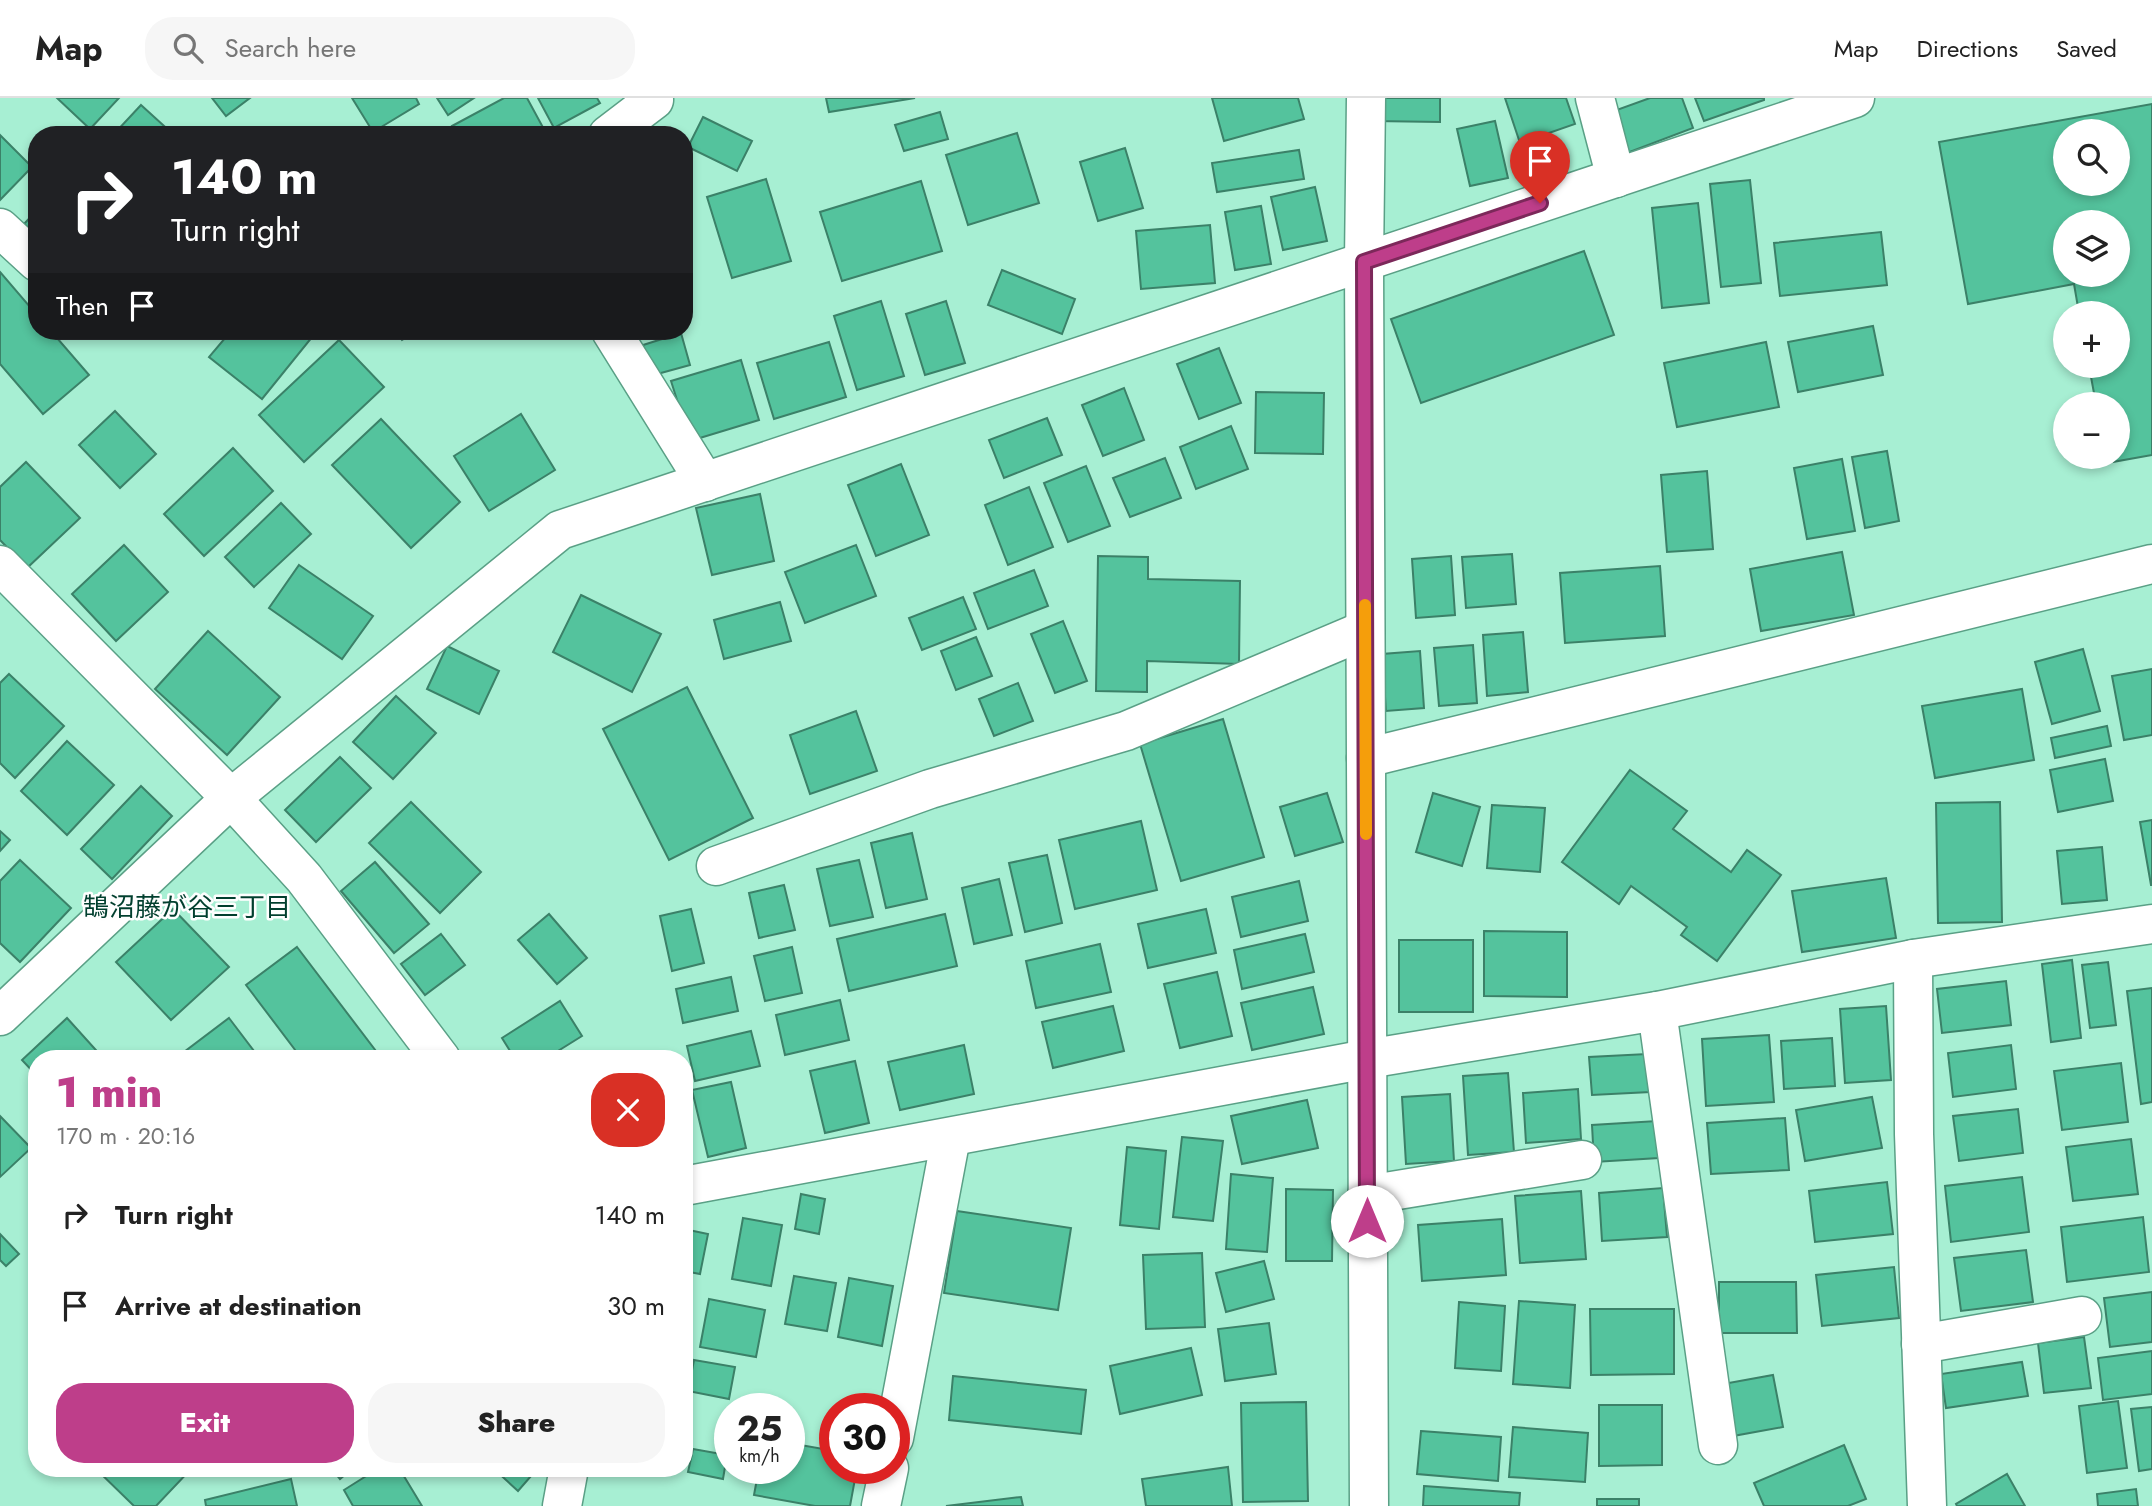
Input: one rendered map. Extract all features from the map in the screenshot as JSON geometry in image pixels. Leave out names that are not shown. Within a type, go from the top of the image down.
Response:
[{"type":"street","points":[[620,126],[654,100],[653,98]]},
{"type":"street","points":[[1366,98],[1364,262],[1369,1506]]},
{"type":"street","points":[[1595,98],[1616,178]]},
{"type":"street","points":[[4,1004],[231,798],[560,530],[1855,98]]},
{"type":"street","points":[[0,228],[28,253]]},
{"type":"street","points":[[617,340],[705,482]]},
{"type":"street","points":[[1366,758],[2152,564]]},
{"type":"street","points":[[0,565],[231,798],[304,878],[434,1050]]},
{"type":"street","points":[[716,866],[930,789],[1126,731],[1365,630]]},
{"type":"street","points":[[693,1184],[1367,1059],[1657,1011],[1913,959],[2152,924]]},
{"type":"street","points":[[1913,959],[1914,1134],[1927,1506]]},
{"type":"street","points":[[1657,1011],[1718,1445]]},
{"type":"street","points":[[903,1393],[951,1137]]},
{"type":"street","points":[[1367,1195],[1582,1160]]},
{"type":"street","points":[[1921,1344],[2082,1316]]},
{"type":"street","points":[[562,1506],[567,1477]]},
{"type":"street","points":[[881,1506],[885,1484]]},
{"type":"building","points":[[57,98],[119,98],[93,126],[87,126]]},
{"type":"building","points":[[212,98],[250,98],[226,116]]},
{"type":"building","points":[[352,98],[416,98],[419,104],[383,126],[369,126]]},
{"type":"building","points":[[437,98],[474,98],[448,115]]},
{"type":"building","points":[[504,98],[527,98],[542,126],[452,126]]},
{"type":"building","points":[[538,98],[597,98],[600,103],[558,126],[553,126]]},
{"type":"building","points":[[826,98],[915,98],[829,112]]},
{"type":"building","points":[[1212,98],[1298,98],[1304,119],[1224,141]]},
{"type":"building","points":[[1374,98],[1440,98],[1440,122],[1374,121]]},
{"type":"building","points":[[1505,98],[1566,98],[1575,124],[1520,143]]},
{"type":"building","points":[[1650,98],[1682,98],[1693,128],[1627,153],[1611,112]]},
{"type":"building","points":[[1695,98],[1764,98],[1764,100],[1704,121]]},
{"type":"building","points":[[2152,104],[2152,455],[2130,459],[2130,392],[2094,392],[2091,378],[2130,378],[2130,301],[2077,301],[2075,287],[2130,287],[2130,210],[2053,210],[2053,287],[2058,287],[1968,304],[1939,142],[2053,122],[2053,196],[2130,196],[2130,119],[2068,119]]},
{"type":"building","points":[[141,105],[164,126],[121,126]]},
{"type":"building","points":[[940,112],[948,139],[904,151],[895,125]]},
{"type":"building","points":[[703,117],[752,141],[737,171],[693,149],[693,137]]},
{"type":"building","points":[[1495,121],[1508,178],[1470,186],[1457,129]]},
{"type":"building","points":[[1017,133],[1039,203],[968,225],[946,155]]},
{"type":"building","points":[[0,135],[28,163],[28,171],[0,200]]},
{"type":"building","points":[[1125,148],[1143,208],[1098,221],[1080,162]]},
{"type":"building","points":[[1299,150],[1304,179],[1217,192],[1212,163]]},
{"type":"building","points":[[766,179],[791,261],[732,278],[707,197]]},
{"type":"building","points":[[1750,180],[1761,283],[1721,287],[1710,184]]},
{"type":"building","points":[[921,181],[942,251],[842,281],[820,212]]},
{"type":"building","points":[[1315,187],[1327,241],[1283,250],[1271,197]]},
{"type":"building","points":[[1698,203],[1709,303],[1662,308],[1652,208]]},
{"type":"building","points":[[1261,206],[1271,264],[1235,270],[1225,212]]},
{"type":"building","points":[[1210,225],[1215,283],[1141,289],[1136,231]]},
{"type":"building","points":[[1881,232],[1887,285],[1780,296],[1774,243]]},
{"type":"building","points":[[1584,251],[1614,335],[1421,403],[1391,319]]},
{"type":"building","points":[[1002,270],[1075,299],[1062,334],[988,305]]},
{"type":"building","points":[[0,272],[28,305],[28,340],[59,340],[89,375],[43,414],[0,364]]},
{"type":"building","points":[[881,301],[904,376],[857,390],[834,316]]},
{"type":"building","points":[[946,301],[965,363],[925,375],[906,314]]},
{"type":"building","points":[[1873,326],[1883,375],[1798,392],[1788,342]]},
{"type":"building","points":[[223,340],[310,340],[262,399],[209,357]]},
{"type":"building","points":[[339,340],[384,387],[304,462],[259,415]]},
{"type":"building","points":[[659,340],[683,340],[690,365],[650,376],[640,346]]},
{"type":"building","points":[[829,342],[846,397],[774,419],[757,363]]},
{"type":"building","points":[[1766,342],[1779,407],[1677,427],[1664,363]]},
{"type":"building","points":[[1219,348],[1241,403],[1199,419],[1177,364]]},
{"type":"building","points":[[741,360],[759,420],[690,441],[671,381]]},
{"type":"building","points":[[1124,388],[1144,440],[1103,456],[1082,405]]},
{"type":"building","points":[[1256,392],[1324,393],[1323,454],[1255,453]]},
{"type":"building","points":[[115,411],[156,454],[120,488],[79,445]]},
{"type":"building","points":[[521,414],[555,470],[489,511],[454,456]]},
{"type":"building","points":[[1047,418],[1062,455],[1004,478],[989,440]]},
{"type":"building","points":[[381,419],[460,502],[411,548],[332,465]]},
{"type":"building","points":[[1231,426],[1248,469],[1196,489],[1180,447]]},
{"type":"building","points":[[233,448],[273,491],[204,556],[164,514]]},
{"type":"building","points":[[1887,451],[1899,521],[1865,528],[1852,457]]},
{"type":"building","points":[[1165,458],[1181,498],[1130,517],[1113,478]]},
{"type":"building","points":[[1842,459],[1855,531],[1807,539],[1794,468]]},
{"type":"building","points":[[26,462],[80,518],[27,568],[0,540],[0,487]]},
{"type":"building","points":[[901,464],[929,535],[876,556],[848,485]]},
{"type":"building","points":[[1086,466],[1110,526],[1068,542],[1044,483]]},
{"type":"building","points":[[1707,471],[1713,549],[1667,552],[1661,475]]},
{"type":"building","points":[[1029,487],[1053,547],[1008,565],[985,505]]},
{"type":"building","points":[[760,494],[774,561],[712,575],[696,508]]},
{"type":"building","points":[[281,503],[311,534],[254,587],[225,557]]},
{"type":"building","points":[[124,545],[168,592],[116,641],[72,594]]},
{"type":"building","points":[[856,545],[876,596],[805,623],[785,572]]},
{"type":"building","points":[[1842,552],[1854,615],[1761,631],[1750,569]]},
{"type":"building","points":[[1512,554],[1516,604],[1466,608],[1462,557]]},
{"type":"building","points":[[1098,556],[1148,557],[1148,579],[1240,581],[1239,664],[1147,661],[1147,692],[1096,691]]},
{"type":"building","points":[[1451,556],[1455,615],[1416,618],[1412,559]]},
{"type":"building","points":[[299,565],[373,616],[342,659],[269,608]]},
{"type":"building","points":[[1660,566],[1665,636],[1565,643],[1560,573]]},
{"type":"building","points":[[1034,570],[1048,606],[988,629],[974,593]]},
{"type":"building","points":[[581,595],[661,634],[632,692],[553,652]]},
{"type":"building","points":[[963,597],[976,629],[922,650],[909,618]]},
{"type":"building","points":[[780,602],[791,641],[724,659],[714,620]]},
{"type":"building","points":[[1063,621],[1087,681],[1055,693],[1031,634]]},
{"type":"building","points":[[208,631],[280,697],[227,755],[155,689]]},
{"type":"building","points":[[1523,632],[1528,692],[1487,696],[1483,635]]},
{"type":"building","points":[[976,637],[992,676],[956,690],[941,651]]},
{"type":"building","points":[[1473,645],[1477,703],[1439,706],[1434,648]]},
{"type":"building","points":[[447,646],[499,671],[479,714],[427,689]]},
{"type":"building","points":[[2083,649],[2100,711],[2052,724],[2035,662]]},
{"type":"building","points":[[1420,651],[1424,708],[1386,711],[1382,654]]},
{"type":"building","points":[[2152,669],[2152,735],[2124,740],[2112,676]]},
{"type":"building","points":[[9,674],[64,726],[15,778],[0,763],[0,683]]},
{"type":"building","points":[[1018,683],[1033,721],[994,736],[979,699]]},
{"type":"building","points":[[687,687],[753,818],[669,860],[603,729]]},
{"type":"building","points":[[2022,689],[2034,760],[1935,778],[1922,706]]},
{"type":"building","points":[[396,696],[436,733],[393,779],[353,742]]},
{"type":"building","points":[[856,711],[877,771],[810,794],[790,735]]},
{"type":"building","points":[[1223,719],[1264,857],[1181,881],[1140,744]]},
{"type":"building","points":[[2107,726],[2111,746],[2055,758],[2051,738]]},
{"type":"building","points":[[67,741],[114,785],[67,835],[21,791]]},
{"type":"building","points":[[340,757],[371,788],[316,842],[285,810]]},
{"type":"building","points":[[2105,759],[2113,801],[2058,812],[2050,770]]},
{"type":"building","points":[[1630,770],[1687,811],[1673,829],[1731,872],[1747,850],[1781,875],[1717,961],[1681,935],[1687,927],[1631,886],[1619,904],[1562,862]]},
{"type":"building","points":[[141,786],[172,816],[112,879],[81,849]]},
{"type":"building","points":[[1327,793],[1343,842],[1295,856],[1280,807]]},
{"type":"building","points":[[1433,793],[1480,807],[1462,866],[1416,852]]},
{"type":"building","points":[[411,802],[481,872],[440,913],[369,843]]},
{"type":"building","points":[[2000,802],[2002,922],[1938,923],[1936,803]]},
{"type":"building","points":[[1492,805],[1545,808],[1540,872],[1487,868]]},
{"type":"building","points":[[2152,820],[2152,885],[2151,885],[2140,822]]},
{"type":"building","points":[[1141,821],[1157,890],[1075,909],[1059,840]]},
{"type":"building","points":[[0,831],[10,840],[0,851]]},
{"type":"building","points":[[912,833],[927,899],[886,908],[871,843]]},
{"type":"building","points":[[2102,847],[2107,900],[2062,904],[2057,851]]},
{"type":"building","points":[[1047,855],[1062,923],[1025,932],[1009,863]]},
{"type":"building","points":[[20,860],[71,908],[20,962],[0,943],[0,881]]},
{"type":"building","points":[[859,860],[873,917],[830,926],[817,869]]},
{"type":"building","points":[[375,862],[429,924],[394,953],[341,891]]},
{"type":"building","points":[[1886,878],[1896,938],[1802,952],[1792,891]]},
{"type":"building","points":[[999,879],[1012,935],[974,944],[962,888]]},
{"type":"building","points":[[1299,881],[1308,921],[1241,937],[1232,897]]},
{"type":"building","points":[[784,885],[795,930],[759,938],[749,893]]},
{"type":"building","points":[[173,909],[229,967],[171,1020],[116,962]]},
{"type":"building","points":[[691,909],[704,963],[672,971],[660,916]]},
{"type":"building","points":[[1206,909],[1216,953],[1148,968],[1138,924]]},
{"type":"building","points":[[549,914],[587,958],[557,984],[518,940]]},
{"type":"building","points":[[945,914],[957,966],[849,991],[837,939]]},
{"type":"building","points":[[1484,931],[1567,932],[1567,997],[1484,996]]},
{"type":"building","points":[[441,934],[465,965],[425,995],[401,964]]},
{"type":"building","points":[[1305,934],[1314,972],[1242,989],[1234,950]]},
{"type":"building","points":[[1399,940],[1473,940],[1473,1012],[1399,1012]]},
{"type":"building","points":[[1100,944],[1111,992],[1036,1008],[1026,961]]},
{"type":"building","points":[[297,947],[375,1050],[295,1050],[246,985]]},
{"type":"building","points":[[792,947],[802,993],[765,1001],[754,956]]},
{"type":"building","points":[[2072,960],[2081,1038],[2051,1042],[2042,964]]},
{"type":"building","points":[[2108,962],[2116,1025],[2090,1028],[2082,965]]},
{"type":"building","points":[[1217,972],[1232,1036],[1180,1048],[1164,984]]},
{"type":"building","points":[[731,977],[738,1011],[683,1023],[676,989]]},
{"type":"building","points":[[2006,981],[2011,1025],[1942,1033],[1937,989]]},
{"type":"building","points":[[1313,987],[1324,1034],[1252,1050],[1241,1003]]},
{"type":"building","points":[[2152,988],[2152,1102],[2141,1104],[2127,991]]},
{"type":"building","points":[[840,1000],[849,1040],[785,1055],[776,1015]]},
{"type":"building","points":[[560,1001],[582,1036],[559,1050],[509,1050],[502,1038]]},
{"type":"building","points":[[1113,1006],[1124,1051],[1053,1068],[1042,1022]]},
{"type":"building","points":[[1886,1006],[1891,1080],[1845,1083],[1840,1009]]},
{"type":"building","points":[[67,1018],[96,1050],[33,1050]]},
{"type":"building","points":[[229,1018],[253,1050],[187,1050]]},
{"type":"building","points":[[751,1031],[760,1066],[695,1081],[693,1050],[688,1050],[687,1046]]},
{"type":"building","points":[[1769,1035],[1774,1102],[1706,1106],[1702,1039]]},
{"type":"building","points":[[1832,1038],[1835,1086],[1784,1089],[1781,1041]]},
{"type":"building","points":[[964,1045],[974,1094],[900,1110],[888,1062]]},
{"type":"building","points":[[2011,1045],[2016,1089],[1953,1097],[1948,1053]]},
{"type":"building","points":[[28,1054],[28,1066],[22,1060]]},
{"type":"building","points":[[1647,1054],[1650,1092],[1592,1095],[1589,1057]]},
{"type":"building","points":[[855,1061],[869,1123],[825,1133],[810,1071]]},
{"type":"building","points":[[2121,1063],[2128,1122],[2062,1130],[2054,1071]]},
{"type":"building","points":[[1508,1073],[1514,1152],[1468,1155],[1463,1076]]},
{"type":"building","points":[[731,1082],[746,1148],[708,1157],[693,1090]]},
{"type":"building","points":[[1578,1089],[1581,1139],[1526,1143],[1523,1093]]},
{"type":"building","points":[[1450,1094],[1454,1161],[1406,1164],[1402,1097]]},
{"type":"building","points":[[1872,1097],[1882,1148],[1805,1161],[1796,1110]]},
{"type":"building","points":[[1307,1100],[1318,1148],[1242,1164],[1231,1116]]},
{"type":"building","points":[[2018,1109],[2023,1153],[1959,1161],[1953,1116]]},
{"type":"building","points":[[0,1116],[28,1145],[28,1151],[0,1177]]},
{"type":"building","points":[[1785,1118],[1789,1170],[1711,1174],[1707,1123]]},
{"type":"building","points":[[1657,1121],[1659,1158],[1594,1162],[1592,1125]]},
{"type":"building","points":[[1182,1137],[1223,1141],[1213,1221],[1173,1217]]},
{"type":"building","points":[[2131,1139],[2138,1194],[2073,1201],[2066,1147]]},
{"type":"building","points":[[1127,1147],[1166,1151],[1159,1229],[1120,1225]]},
{"type":"building","points":[[1231,1174],[1273,1178],[1267,1252],[1226,1249]]},
{"type":"building","points":[[2022,1177],[2029,1232],[1951,1242],[1945,1186]]},
{"type":"building","points":[[1887,1182],[1893,1234],[1815,1242],[1809,1191]]},
{"type":"building","points":[[1663,1188],[1667,1237],[1602,1241],[1599,1193]]},
{"type":"building","points":[[1286,1189],[1333,1190],[1332,1261],[1286,1261]]},
{"type":"building","points":[[1581,1191],[1586,1259],[1520,1263],[1515,1196]]},
{"type":"building","points":[[801,1194],[825,1199],[819,1234],[795,1229]]},
{"type":"building","points":[[957,1211],[1071,1228],[1058,1310],[944,1293]]},
{"type":"building","points":[[2143,1217],[2149,1272],[2067,1282],[2061,1227]]},
{"type":"building","points":[[743,1218],[782,1225],[771,1286],[732,1279]]},
{"type":"building","points":[[1502,1219],[1506,1275],[1422,1281],[1418,1225]]},
{"type":"building","points":[[693,1231],[708,1234],[700,1274],[693,1273]]},
{"type":"building","points":[[0,1234],[19,1254],[6,1266],[0,1260]]},
{"type":"building","points":[[2026,1250],[2033,1302],[1961,1311],[1954,1258]]},
{"type":"building","points":[[1202,1253],[1205,1327],[1146,1329],[1143,1255]]},
{"type":"building","points":[[1264,1261],[1274,1299],[1226,1312],[1216,1273]]},
{"type":"building","points":[[1894,1267],[1899,1318],[1822,1326],[1816,1275]]},
{"type":"building","points":[[794,1276],[836,1283],[827,1331],[785,1324]]},
{"type":"building","points":[[849,1278],[893,1286],[882,1346],[838,1337]]},
{"type":"building","points":[[1719,1282],[1796,1282],[1797,1333],[1719,1333]]},
{"type":"building","points":[[2152,1292],[2152,1342],[2110,1347],[2104,1298]]},
{"type":"building","points":[[709,1299],[765,1310],[756,1357],[700,1347]]},
{"type":"building","points":[[1519,1301],[1575,1305],[1570,1388],[1513,1384]]},
{"type":"building","points":[[1459,1302],[1505,1306],[1501,1371],[1455,1368]]},
{"type":"building","points":[[1590,1309],[1674,1309],[1674,1374],[1591,1375]]},
{"type":"building","points":[[1269,1323],[1276,1374],[1225,1381],[1218,1329]]},
{"type":"building","points":[[2084,1337],[2091,1388],[2044,1393],[2038,1343]]},
{"type":"building","points":[[1191,1348],[1202,1395],[1120,1414],[1110,1366]]},
{"type":"building","points":[[2152,1351],[2152,1394],[2103,1400],[2098,1358]]},
{"type":"building","points":[[694,1360],[735,1367],[730,1393],[714,1393],[714,1396],[693,1392]]},
{"type":"building","points":[[2022,1362],[2028,1396],[1946,1408],[1941,1374]]},
{"type":"building","points":[[1773,1375],[1783,1427],[1733,1436],[1723,1384]]},
{"type":"building","points":[[953,1376],[1086,1390],[1081,1434],[949,1420]]},
{"type":"building","points":[[2118,1401],[2127,1468],[2087,1473],[2079,1406]]},
{"type":"building","points":[[1306,1402],[1308,1501],[1243,1502],[1241,1403]]},
{"type":"building","points":[[1599,1405],[1662,1405],[1662,1465],[1599,1466]]},
{"type":"building","points":[[2152,1407],[2152,1469],[2139,1471],[2131,1409]]},
{"type":"building","points":[[1513,1427],[1588,1433],[1585,1482],[1509,1477]]},
{"type":"building","points":[[1421,1431],[1501,1437],[1498,1481],[1417,1474]]},
{"type":"building","points":[[1844,1445],[1866,1499],[1848,1506],[1764,1506],[1754,1483]]},
{"type":"building","points":[[805,1446],[819,1448],[819,1484],[854,1484],[850,1506],[815,1506],[754,1495],[756,1484],[805,1484]]},
{"type":"building","points":[[693,1449],[714,1453],[714,1477],[693,1473]]},
{"type":"building","points":[[1228,1467],[1232,1506],[1146,1506],[1142,1479]]},
{"type":"building","points":[[2007,1474],[2025,1506],[1957,1506],[1956,1504]]},
{"type":"building","points":[[104,1477],[183,1477],[156,1506],[134,1506]]},
{"type":"building","points":[[365,1477],[404,1477],[422,1506],[353,1506],[344,1490]]},
{"type":"building","points":[[503,1477],[530,1477],[518,1491]]},
{"type":"building","points":[[291,1479],[297,1506],[206,1506],[205,1500]]},
{"type":"building","points":[[1424,1486],[1520,1493],[1519,1506],[1423,1506]]},
{"type":"building","points":[[2136,1489],[2138,1506],[2098,1506],[2097,1494]]},
{"type":"building","points":[[1021,1497],[1023,1506],[946,1506]]},
{"type":"building","points":[[1597,1499],[1639,1499],[1639,1506],[1597,1506]]},
{"type":"slow traffic","points":[[1365,605],[1366,834]]},
{"type":"district","name":"鵠沼藤が谷三丁目","points":[[187,907]]},
{"type":"route","points":[[1367,1221],[1364,262],[1540,203]]}]
